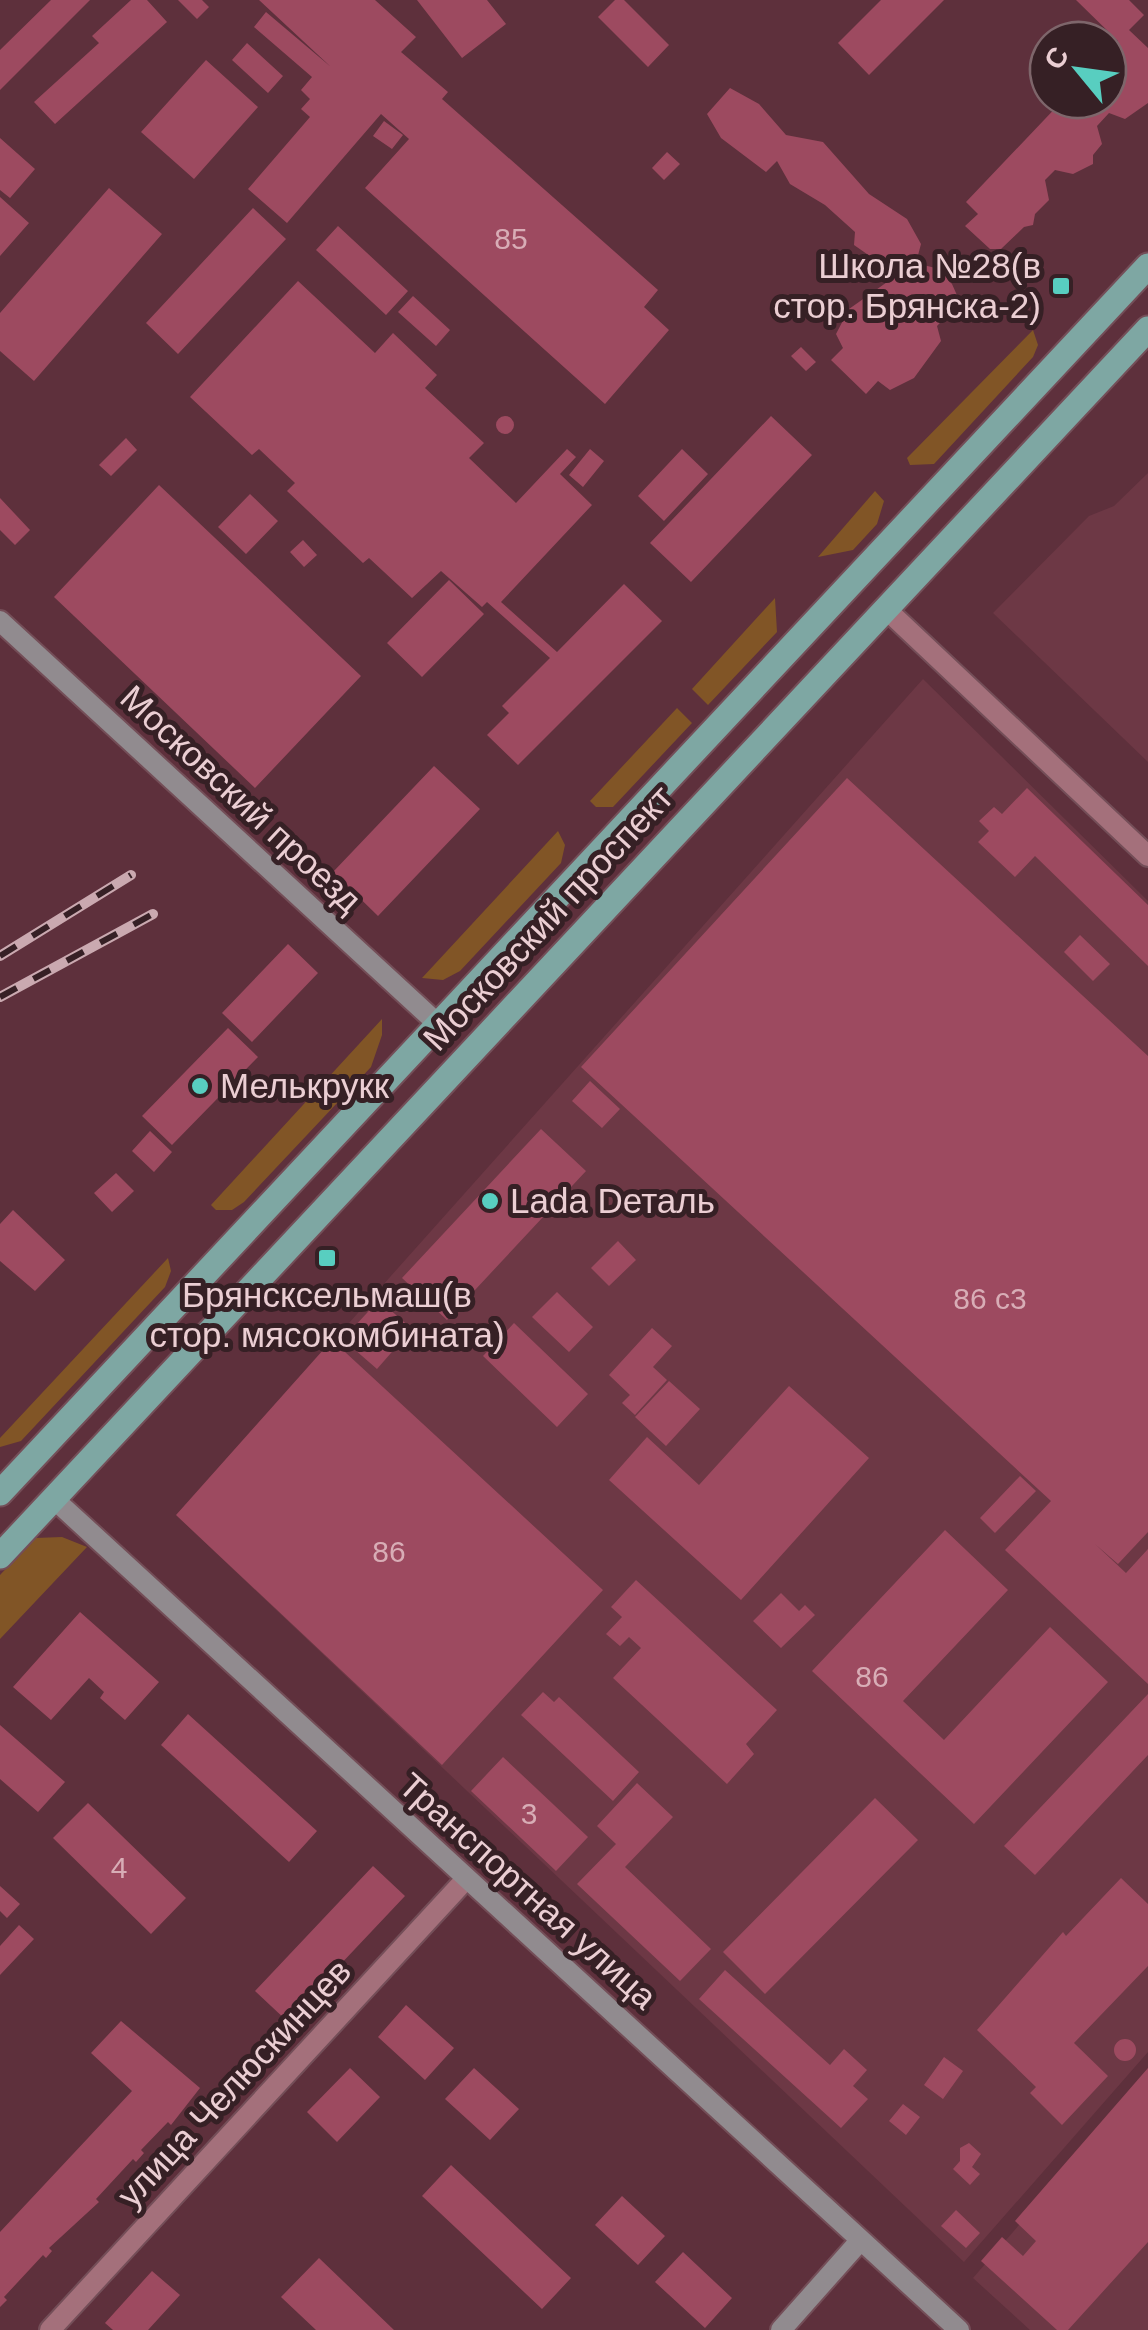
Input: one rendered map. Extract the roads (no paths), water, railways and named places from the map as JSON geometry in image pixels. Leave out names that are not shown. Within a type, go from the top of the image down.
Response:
[{"type":"main road","name":"Московский проспект","points":[[0,1493],[1148,266]]},
{"type":"main road","name":"Московский проспект","points":[[0,1556],[1148,328]]},
{"type":"main road","points":[[853,579],[887,610]]},
{"type":"main road","points":[[22,1470],[54,1500]]},
{"type":"street","points":[[887,610],[1148,856]]},
{"type":"street","name":"Московский проезд","points":[[0,621],[438,1025]]},
{"type":"street","name":"Транспортная улица","points":[[54,1500],[959,2330]]},
{"type":"street","name":"улица Челюскинцев","points":[[50,2330],[466,1879]]},
{"type":"street","points":[[781,2330],[859,2242]]},
{"type":"railway","points":[[0,956],[131,875]]},
{"type":"railway","points":[[0,997],[153,914]]},
{"type":"place","name":"Школа №28(в стор. Брянска-2)","points":[[1061,286]]},
{"type":"place","name":"Мелькрукк","points":[[200,1086]]},
{"type":"place","name":"Lada Dеталь","points":[[490,1201]]},
{"type":"place","name":"Брянсксельмаш(в стор. мясокомбината)","points":[[327,1258]]}]
